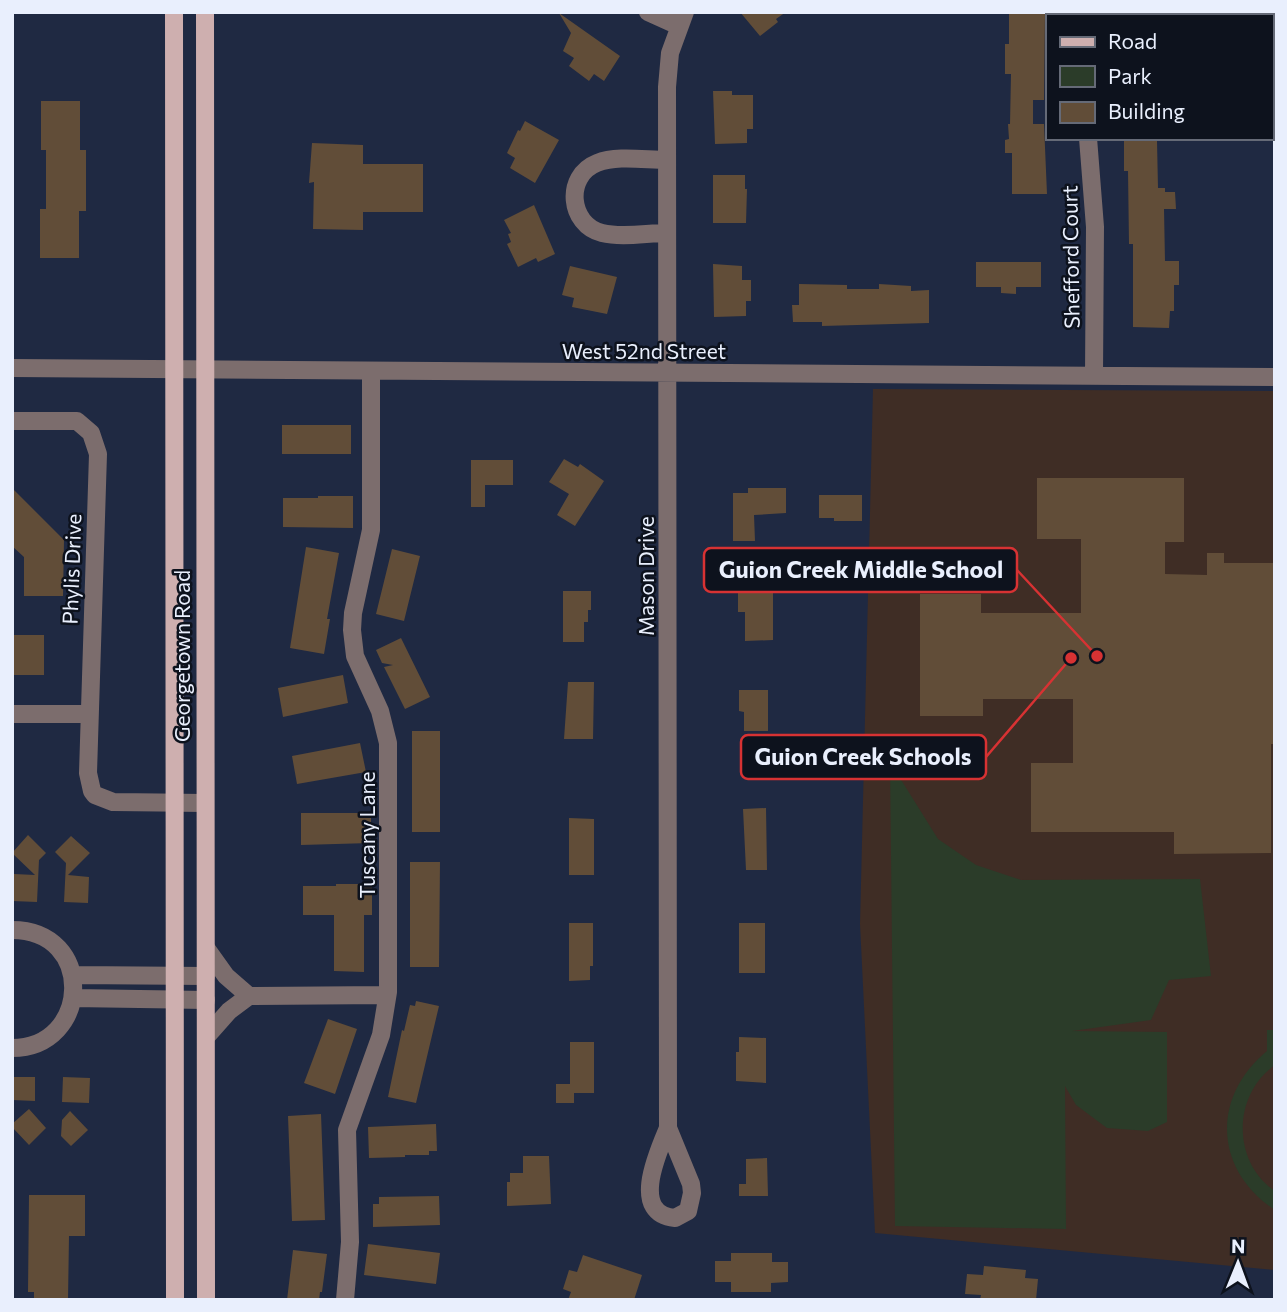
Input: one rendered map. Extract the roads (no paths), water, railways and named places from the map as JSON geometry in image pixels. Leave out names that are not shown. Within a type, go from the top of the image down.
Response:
[{"type":"main road","name":"Georgetown Road","points":[[174,12],[175,1300]]},
{"type":"main road","name":"Georgetown Road","points":[[205,12],[206,1300]]},
{"type":"street","points":[[648,12],[682,19]]},
{"type":"street","name":"Mason Drive","points":[[668,1128],[668,73],[670,52],[682,19]]},
{"type":"street","name":"Shefford Court","points":[[1088,140],[1095,227],[1094,376]]},
{"type":"street","points":[[667,160],[612,160],[597,163],[584,171],[579,178],[574,201],[584,222],[604,234],[667,233]]},
{"type":"street","name":"West 52nd Street","points":[[12,368],[1275,377]]},
{"type":"street","name":"Tuscany Lane","points":[[345,1300],[350,1250],[347,1130],[381,1035],[387,995],[388,743],[380,711],[355,656],[352,630],[353,613],[371,530],[371,371]]},
{"type":"street","name":"Phylis Drive","points":[[12,421],[77,421],[88,429],[99,454],[88,773],[95,795],[113,802],[175,803]]},
{"type":"street","points":[[12,713],[89,714]]},
{"type":"street","points":[[175,803],[205,803]]},
{"type":"street","points":[[12,930],[27,930],[48,939],[64,954],[73,986],[66,1016],[50,1037],[34,1046],[12,1048]]},
{"type":"street","points":[[206,948],[226,976],[249,996]]},
{"type":"street","points":[[73,986],[175,975],[206,975]]},
{"type":"street","points":[[73,986],[174,1000],[206,1000]]},
{"type":"street","points":[[206,1037],[229,1011],[249,996],[387,995]]},
{"type":"place","name":"Guion Creek Middle School","points":[[1097,656]]},
{"type":"place","name":"Guion Creek Schools","points":[[1071,658]]}]
